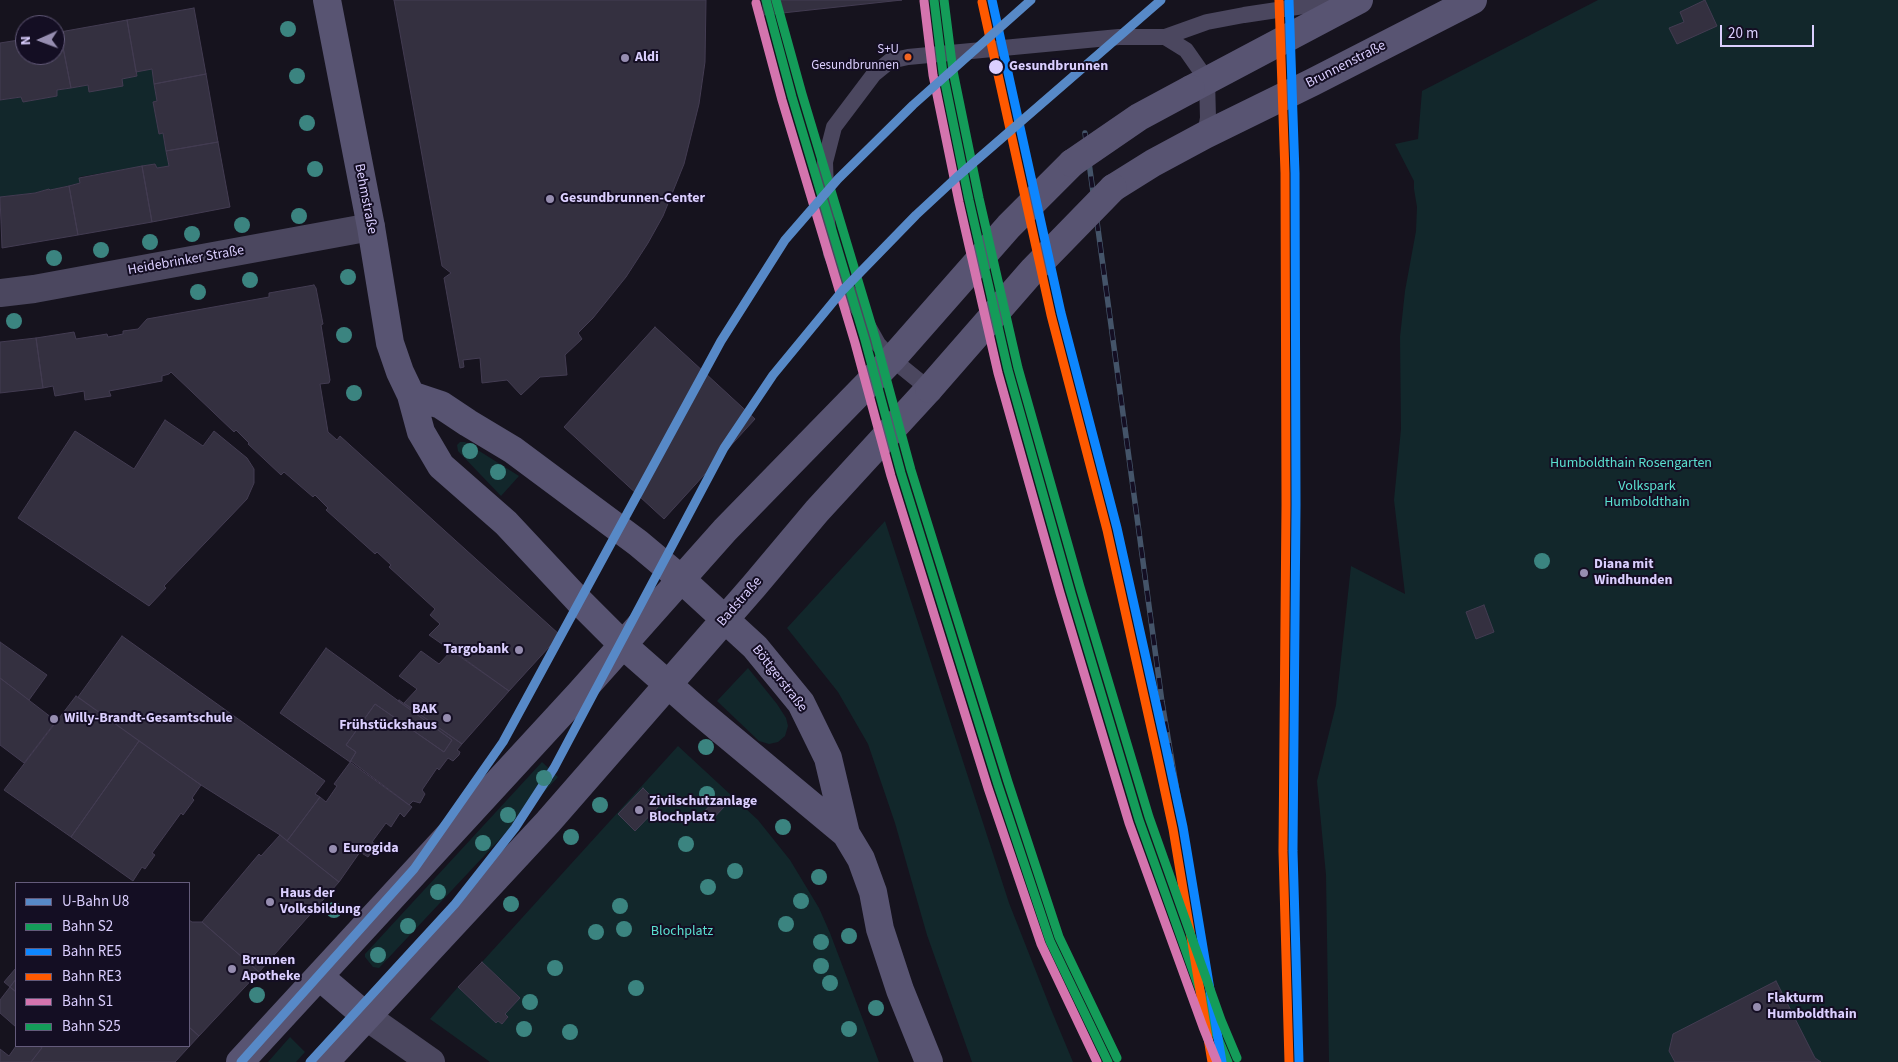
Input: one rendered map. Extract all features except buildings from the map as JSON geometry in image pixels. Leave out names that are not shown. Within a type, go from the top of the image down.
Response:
[{"type":"main road","name":"Behmstraße","points":[[328,0],[371,227],[390,343],[400,372],[411,395],[421,432],[441,466],[506,524],[623,644],[669,683]]},
{"type":"main road","name":"Brunnenstraße","points":[[1113,188],[1153,163],[1205,135],[1473,0]]},
{"type":"main road","points":[[240,1062],[320,977],[725,530],[856,397],[885,351],[1072,163],[1139,116],[1207,80],[1310,15],[1352,4]]},
{"type":"main road","name":"Badstraße","points":[[325,1062],[548,822],[817,511],[929,389],[1033,270],[1113,188]]},
{"type":"main road","points":[[411,395],[441,406],[514,450],[638,543],[681,579]]},
{"type":"main road","name":"Böttgerstraße","points":[[681,579],[755,647],[801,703],[828,758],[846,834],[861,859],[873,892],[880,929],[900,990],[929,1062]]},
{"type":"main road","name":"Böttgerstraße","points":[[669,683],[697,710],[846,834]]},
{"type":"main road","points":[[320,977],[367,1017]]},
{"type":"street","name":"Heidebrinker Straße","points":[[0,292],[34,289],[371,227]]},
{"type":"street","points":[[367,1017],[431,1062]]},
{"type":"lane","points":[[929,389],[885,351],[842,280],[831,253],[825,162],[834,127],[874,74],[890,61],[908,57],[1119,37],[1166,37],[1207,22],[1244,15],[1310,15]]},
{"type":"lane","points":[[1166,37],[1186,50],[1207,80],[1208,118],[1205,135]]},
{"type":"green space","name":"Volkspark Humboldthain","points":[[1598,0],[1898,0],[1898,1062],[1329,1062],[1326,875],[1317,781],[1336,705],[1351,566],[1405,594],[1394,500],[1401,429],[1400,337],[1405,291],[1416,231],[1417,207],[1414,181],[1395,144],[1418,139],[1422,91]]},
{"type":"green space","points":[[152,69],[157,101],[153,102],[159,134],[163,133],[169,166],[157,168],[155,164],[79,177],[80,183],[35,193],[0,197],[0,100],[21,97],[23,102],[57,96],[57,90],[88,85],[89,92],[122,79],[137,76],[136,72]]},
{"type":"green space","points":[[460,442],[465,442],[519,476],[501,496],[458,451],[457,445]]},
{"type":"green space","points":[[885,521],[1009,903],[1073,1062],[972,1062],[927,935],[895,823],[868,744],[838,692],[787,628]]},
{"type":"green space","points":[[748,668],[786,718],[788,726],[785,736],[778,742],[769,744],[759,741],[717,701]]},
{"type":"green space","name":"Blochplatz","points":[[678,746],[758,820],[790,860],[819,908],[879,1062],[490,1062],[430,1019],[458,987],[496,1023],[498,1021],[502,1024],[508,1018],[505,1014],[520,998],[482,962]]},
{"type":"green space","points":[[542,762],[558,777],[379,968],[373,967],[365,957],[365,954]]},
{"type":"green space","points":[[290,1037],[305,1052],[296,1062],[268,1062]]},
{"type":"railway","points":[[1085,133],[1162,702],[1183,827]]},
{"type":"metro line","name":"U8","points":[[241,1062],[414,869],[503,742],[721,341],[785,240],[838,179],[913,105],[1031,0]]},
{"type":"metro line","name":"U8","points":[[310,1062],[455,904],[515,828],[554,768],[724,448],[773,375],[843,290],[916,215],[957,177],[1161,0]]},
{"type":"rail line","name":"S2","points":[[766,0],[792,97],[865,340],[901,473],[998,785],[1050,941],[1108,1062]]},
{"type":"rail line","name":"S25","points":[[776,0],[802,94],[875,337],[911,470],[1008,782],[1059,937],[1117,1058]]},
{"type":"rail line","name":"S2","points":[[934,0],[943,73],[969,200],[1008,370],[1070,590],[1139,820],[1212,1024],[1228,1062]]},
{"type":"rail line","name":"S25","points":[[944,0],[953,71],[979,198],[1018,368],[1080,587],[1149,817],[1221,1020],[1237,1058]]},
{"type":"rail line","name":"RE5","points":[[992,0],[1061,313],[1117,528],[1166,748],[1183,827],[1222,1062]]},
{"type":"rail line","name":"RE3","points":[[1279,0],[1285,173],[1286,505],[1283,851],[1289,1062]]},
{"type":"rail line","name":"RE5","points":[[1289,0],[1295,173],[1296,505],[1293,851],[1299,1062]]},
{"type":"rail line","name":"S1","points":[[924,1],[933,75],[959,202],[998,373],[1060,593],[1129,823],[1217,1062]]},
{"type":"rail line","name":"RE3","points":[[982,2],[1051,315],[1107,530],[1156,750],[1173,829],[1212,1062]]},
{"type":"rail line","name":"S1","points":[[756,3],[782,100],[855,343],[891,476],[988,788],[1041,944],[1097,1062]]},
{"type":"place","name":"S+U Gesundbrunnen","points":[[908,57]]},
{"type":"place","name":"Aldi","points":[[625,58]]},
{"type":"place","name":"Gesundbrunnen","points":[[996,67]]},
{"type":"place","name":"Gesundbrunnen-Center","points":[[550,199]]},
{"type":"place","name":"Diana mit Windhunden","points":[[1584,573]]},
{"type":"place","name":"Targobank","points":[[519,650]]},
{"type":"place","name":"BAK Frühstückshaus","points":[[447,718]]},
{"type":"place","name":"Willy-Brandt-Gesamtschule","points":[[54,719]]},
{"type":"place","name":"Zivilschutzanlage Blochplatz","points":[[639,810]]},
{"type":"place","name":"Eurogida","points":[[333,849]]},
{"type":"place","name":"Haus der Volksbildung","points":[[270,902]]},
{"type":"place","name":"Brunnen Apotheke","points":[[232,969]]},
{"type":"place","name":"Flakturm Humboldthain","points":[[1757,1007]]},
{"type":"park label","name":"Humboldthain Rosengarten","points":[[1631,464]]}]
